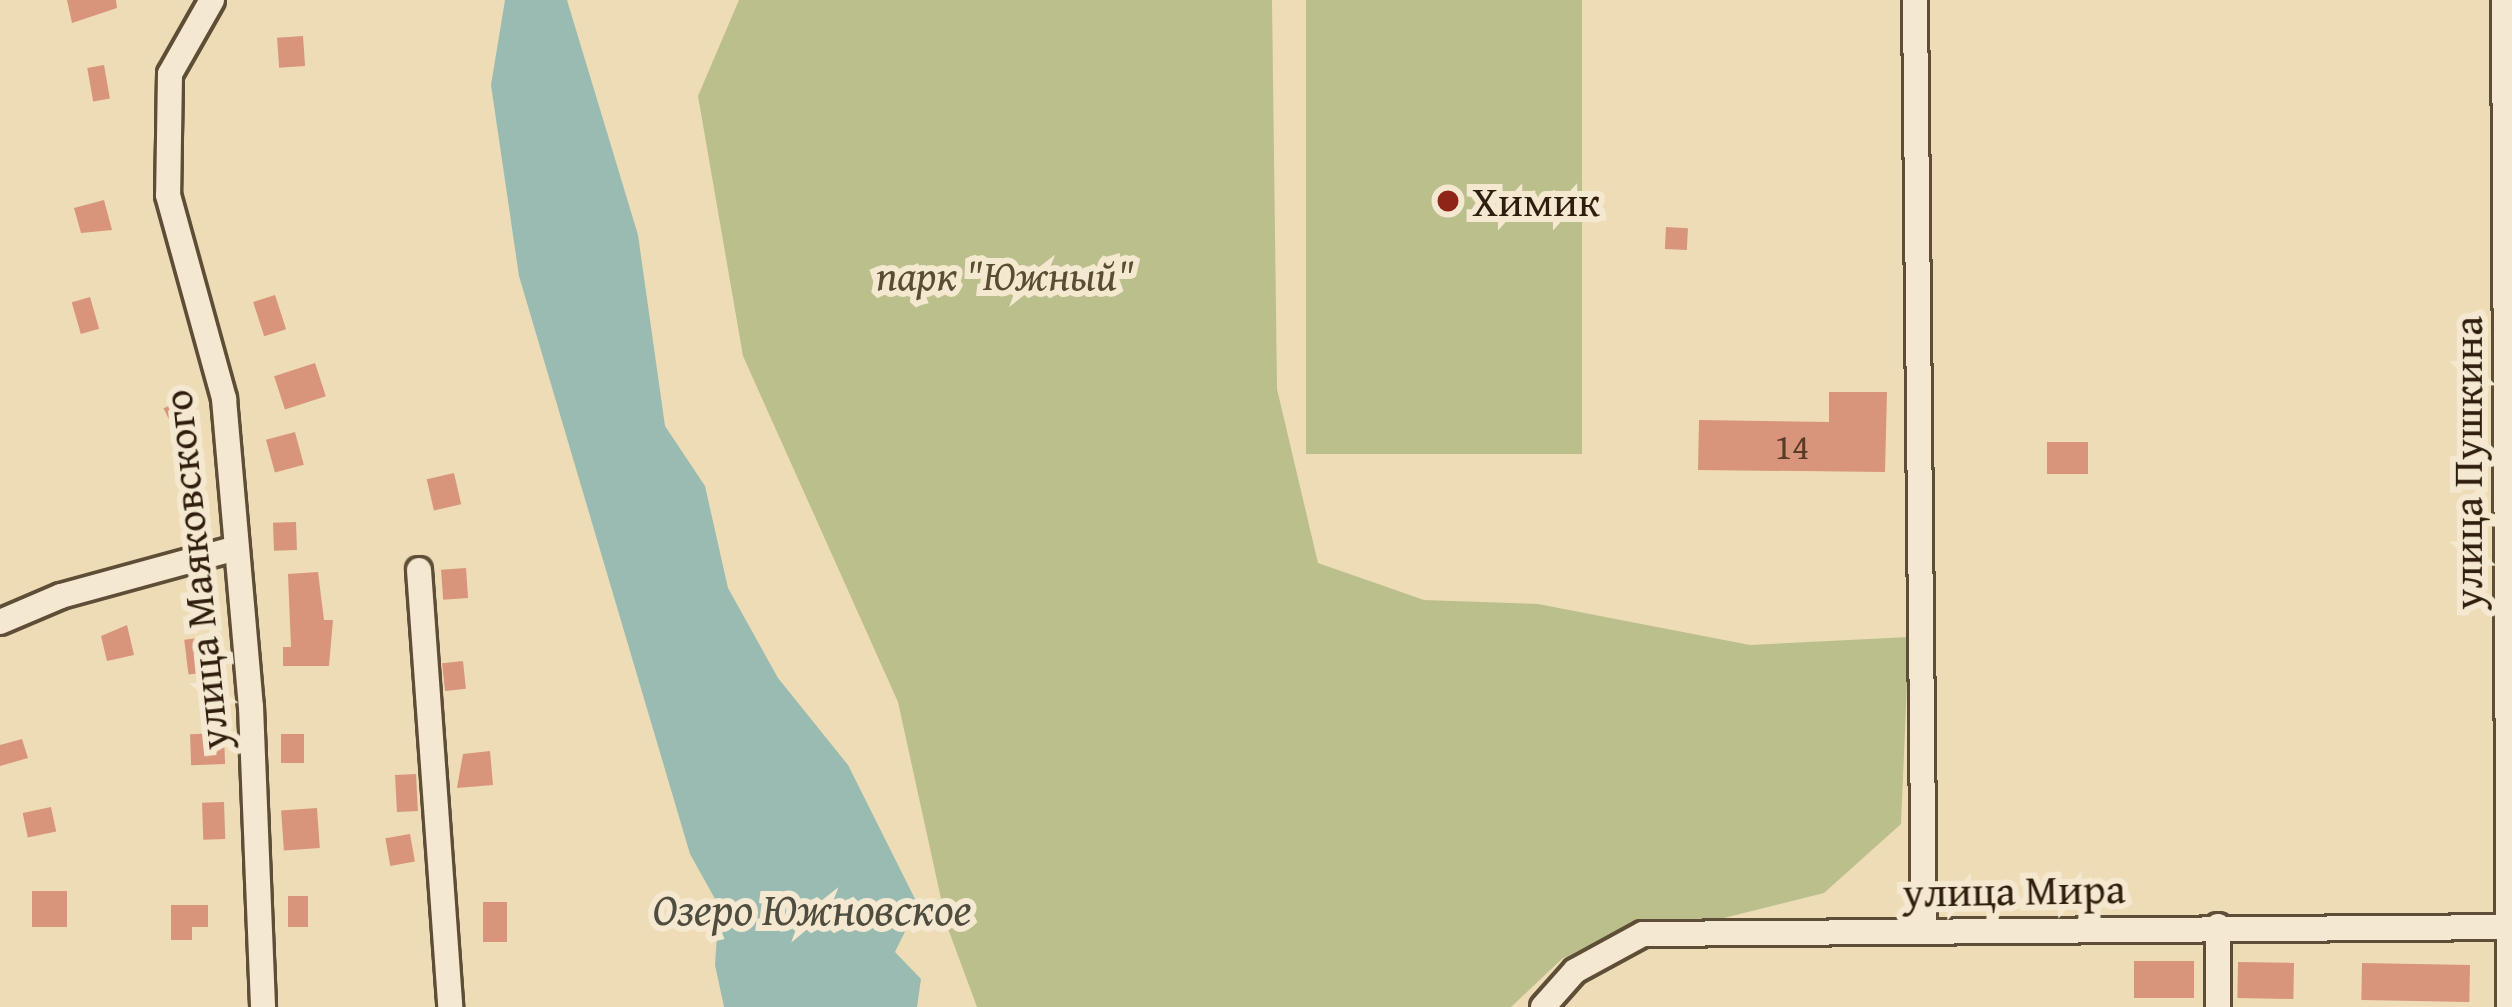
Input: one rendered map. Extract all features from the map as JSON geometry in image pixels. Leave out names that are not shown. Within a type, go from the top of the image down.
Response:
[{"type":"street","name":"улица Маяковского","points":[[212,0],[170,74],[168,195],[224,399],[263,1007]]},
{"type":"street","points":[[1915,0],[1924,931]]},
{"type":"street","name":"улица Пушкина","points":[[2504,0],[2509,1007]]},
{"type":"street","points":[[0,622],[237,548]]},
{"type":"street","points":[[419,570],[450,1007]]},
{"type":"street","points":[[2218,926],[2218,1007]]},
{"type":"street","name":"улица Мира","points":[[1543,1007],[1575,971],[1643,934],[2510,927]]},
{"type":"green space","name":"парк \"Южный\"","points":[[739,0],[1272,0],[1277,389],[1318,563],[1424,600],[1538,604],[1750,645],[1909,637],[1901,824],[1824,893],[1563,958],[1511,1007],[977,1007],[947,926],[898,702],[743,356],[698,96]]},
{"type":"green space","points":[[1306,0],[1582,0],[1582,454],[1306,454]]},
{"type":"water","name":"Озеро Южновское","points":[[505,0],[567,0],[638,235],[665,426],[705,486],[728,588],[778,678],[848,765],[918,905],[895,952],[921,979],[917,1007],[724,1007],[715,965],[719,906],[690,854],[519,276],[491,85]]},
{"type":"building","points":[[67,0],[116,0],[117,8],[72,23]]},
{"type":"building","points":[[303,36],[305,66],[279,68],[277,38]]},
{"type":"building","points":[[104,65],[110,98],[93,101],[87,68]]},
{"type":"building","points":[[104,200],[112,230],[81,233],[74,208]]},
{"type":"building","points":[[1666,227],[1688,228],[1687,250],[1665,249]]},
{"type":"building","points":[[275,295],[286,329],[264,336],[253,302]]},
{"type":"building","points":[[90,297],[99,329],[81,334],[72,302]]},
{"type":"building","points":[[315,363],[326,396],[285,410],[274,376]]},
{"type":"building","points":[[1829,392],[1887,392],[1885,472],[1698,470],[1699,420],[1829,422]]},
{"type":"building","points":[[184,398],[195,420],[175,431],[164,408]]},
{"type":"building","points":[[295,432],[304,465],[275,473],[266,440]]},
{"type":"building","points":[[2047,442],[2088,442],[2088,474],[2047,474]]},
{"type":"building","points":[[454,473],[461,504],[434,510],[427,479]]},
{"type":"building","points":[[296,522],[297,550],[274,551],[273,523]]},
{"type":"building","points":[[466,568],[468,598],[443,600],[441,570]]},
{"type":"building","points":[[318,572],[324,620],[333,620],[329,666],[283,666],[283,647],[291,647],[288,574]]},
{"type":"building","points":[[127,625],[134,655],[107,661],[101,636]]},
{"type":"building","points":[[214,636],[218,671],[188,674],[184,640]]},
{"type":"building","points":[[463,661],[466,689],[445,691],[442,663]]},
{"type":"building","points":[[224,733],[225,764],[191,765],[190,734]]},
{"type":"building","points":[[281,734],[304,734],[304,763],[281,763]]},
{"type":"building","points":[[22,739],[28,758],[0,766],[0,745]]},
{"type":"building","points":[[490,751],[493,785],[457,788],[463,754]]},
{"type":"building","points":[[416,774],[418,811],[397,812],[395,775]]},
{"type":"building","points":[[224,802],[225,839],[203,840],[202,803]]},
{"type":"building","points":[[51,807],[56,831],[28,837],[23,813]]},
{"type":"building","points":[[317,808],[320,848],[284,850],[281,811]]},
{"type":"building","points":[[410,834],[415,862],[390,866],[385,838]]},
{"type":"building","points":[[32,891],[67,891],[67,927],[32,927]]},
{"type":"building","points":[[288,896],[308,896],[308,927],[288,927]]},
{"type":"building","points":[[483,902],[507,902],[507,942],[483,942]]},
{"type":"building","points":[[171,905],[208,905],[208,927],[192,927],[192,940],[171,940]]},
{"type":"building","points":[[2134,961],[2194,961],[2194,998],[2134,998]]},
{"type":"building","points":[[2238,962],[2294,963],[2293,999],[2237,998]]},
{"type":"building","points":[[2362,963],[2470,965],[2469,1002],[2361,1000]]},
{"type":"place","name":"Химик","points":[[1448,201]]}]
